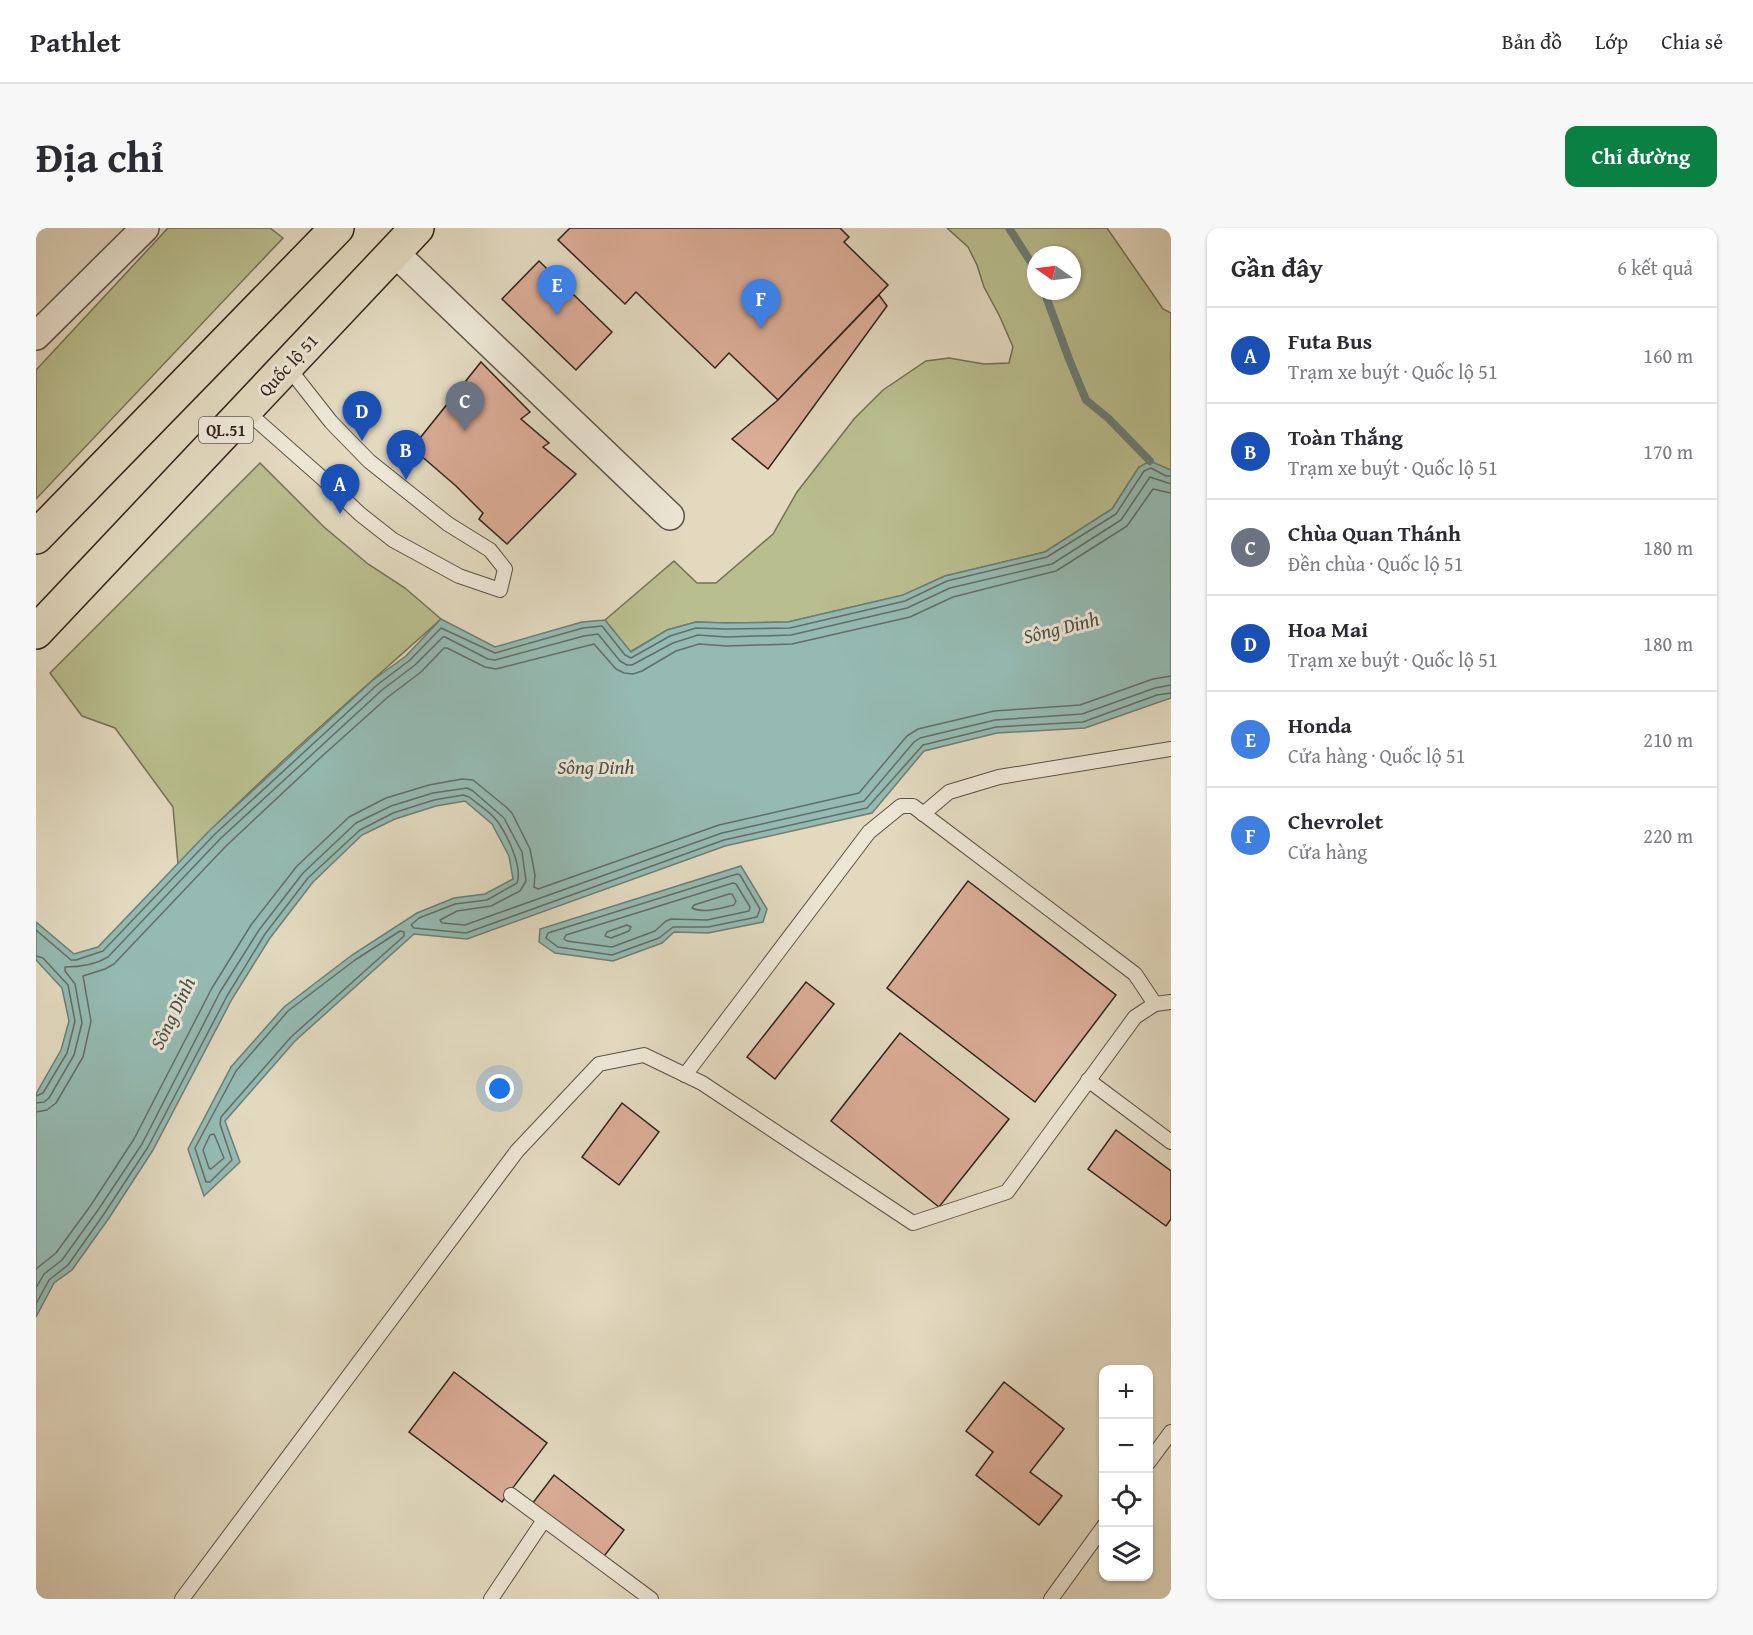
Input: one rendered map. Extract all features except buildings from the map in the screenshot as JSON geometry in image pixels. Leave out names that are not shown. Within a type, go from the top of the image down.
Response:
[{"type":"highway","points":[[36,537],[338,228]]},
{"type":"highway","name":"Quốc lộ 51","points":[[36,632],[417,228]]},
{"type":"street","points":[[36,336],[145,228]]},
{"type":"street","points":[[394,252],[670,516]]},
{"type":"lane","points":[[245,410],[360,514],[393,540],[459,576],[500,590],[505,569],[490,550],[448,524],[369,462],[331,423],[287,366]]},
{"type":"lane","points":[[923,814],[949,792],[999,777],[1171,749]]},
{"type":"lane","points":[[685,1075],[869,832],[901,806],[913,806],[1135,974],[1155,1004]]},
{"type":"lane","points":[[182,1599],[517,1151],[599,1064],[644,1055],[702,1083],[913,1223],[1007,1192],[1134,1017],[1155,1004],[1171,1002]]},
{"type":"lane","points":[[1089,1080],[1171,1142]]},
{"type":"lane","points":[[1153,1457],[1171,1432]]},
{"type":"lane","points":[[511,1495],[651,1599]]},
{"type":"lane","points":[[491,1599],[544,1520]]},
{"type":"lane","points":[[1051,1599],[1103,1527]]},
{"type":"green space","points":[[168,228],[270,228],[283,238],[36,499],[36,370]]},
{"type":"green space","points":[[947,228],[1107,228],[1163,309],[1171,313],[1171,470],[1139,467],[1112,509],[1045,552],[945,576],[904,595],[788,622],[696,622],[667,630],[630,652],[605,620],[674,561],[697,583],[716,583],[773,534],[797,492],[854,419],[883,390],[926,361],[949,358],[984,364],[1009,363],[1013,347],[984,287],[968,247]]},
{"type":"green space","points":[[260,463],[324,527],[368,564],[405,588],[441,619],[274,769],[178,864],[173,807],[115,728],[82,716],[50,673]]},
{"type":"water","name":"Sông Dinh","points":[[1150,461],[1171,470],[1171,698],[1085,728],[997,733],[924,751],[872,813],[725,846],[467,939],[414,934],[295,1041],[225,1121],[240,1162],[204,1196],[188,1149],[231,1067],[284,1007],[352,955],[417,913],[454,898],[485,894],[513,879],[509,856],[492,824],[465,801],[436,806],[395,819],[362,835],[313,882],[270,938],[232,999],[153,1150],[72,1270],[54,1283],[36,1317],[36,1094],[61,1050],[69,1021],[62,988],[36,960],[36,922],[74,954],[98,947],[210,830],[373,680],[406,656],[441,619],[495,647],[582,622],[605,620],[631,652],[667,630],[696,622],[788,622],[903,595],[945,576],[1045,552],[1112,509],[1139,467]]},
{"type":"water","points":[[741,866],[767,909],[763,922],[708,933],[674,932],[662,943],[613,961],[555,953],[539,942],[540,929]]},
{"type":"waterway","points":[[1009,228],[1027,256]]},
{"type":"waterway","points":[[1047,300],[1086,400],[1108,418],[1150,461]]},
{"type":"place","name":"Honda","points":[[557,315]]},
{"type":"place","name":"Chevrolet","points":[[761,329]]},
{"type":"place","name":"Chùa Quan Thánh","points":[[465,431]]},
{"type":"place","name":"Hoa Mai","points":[[362,441]]},
{"type":"place","name":"Toàn Thắng","points":[[406,480]]},
{"type":"place","name":"Futa Bus","points":[[340,514]]}]
